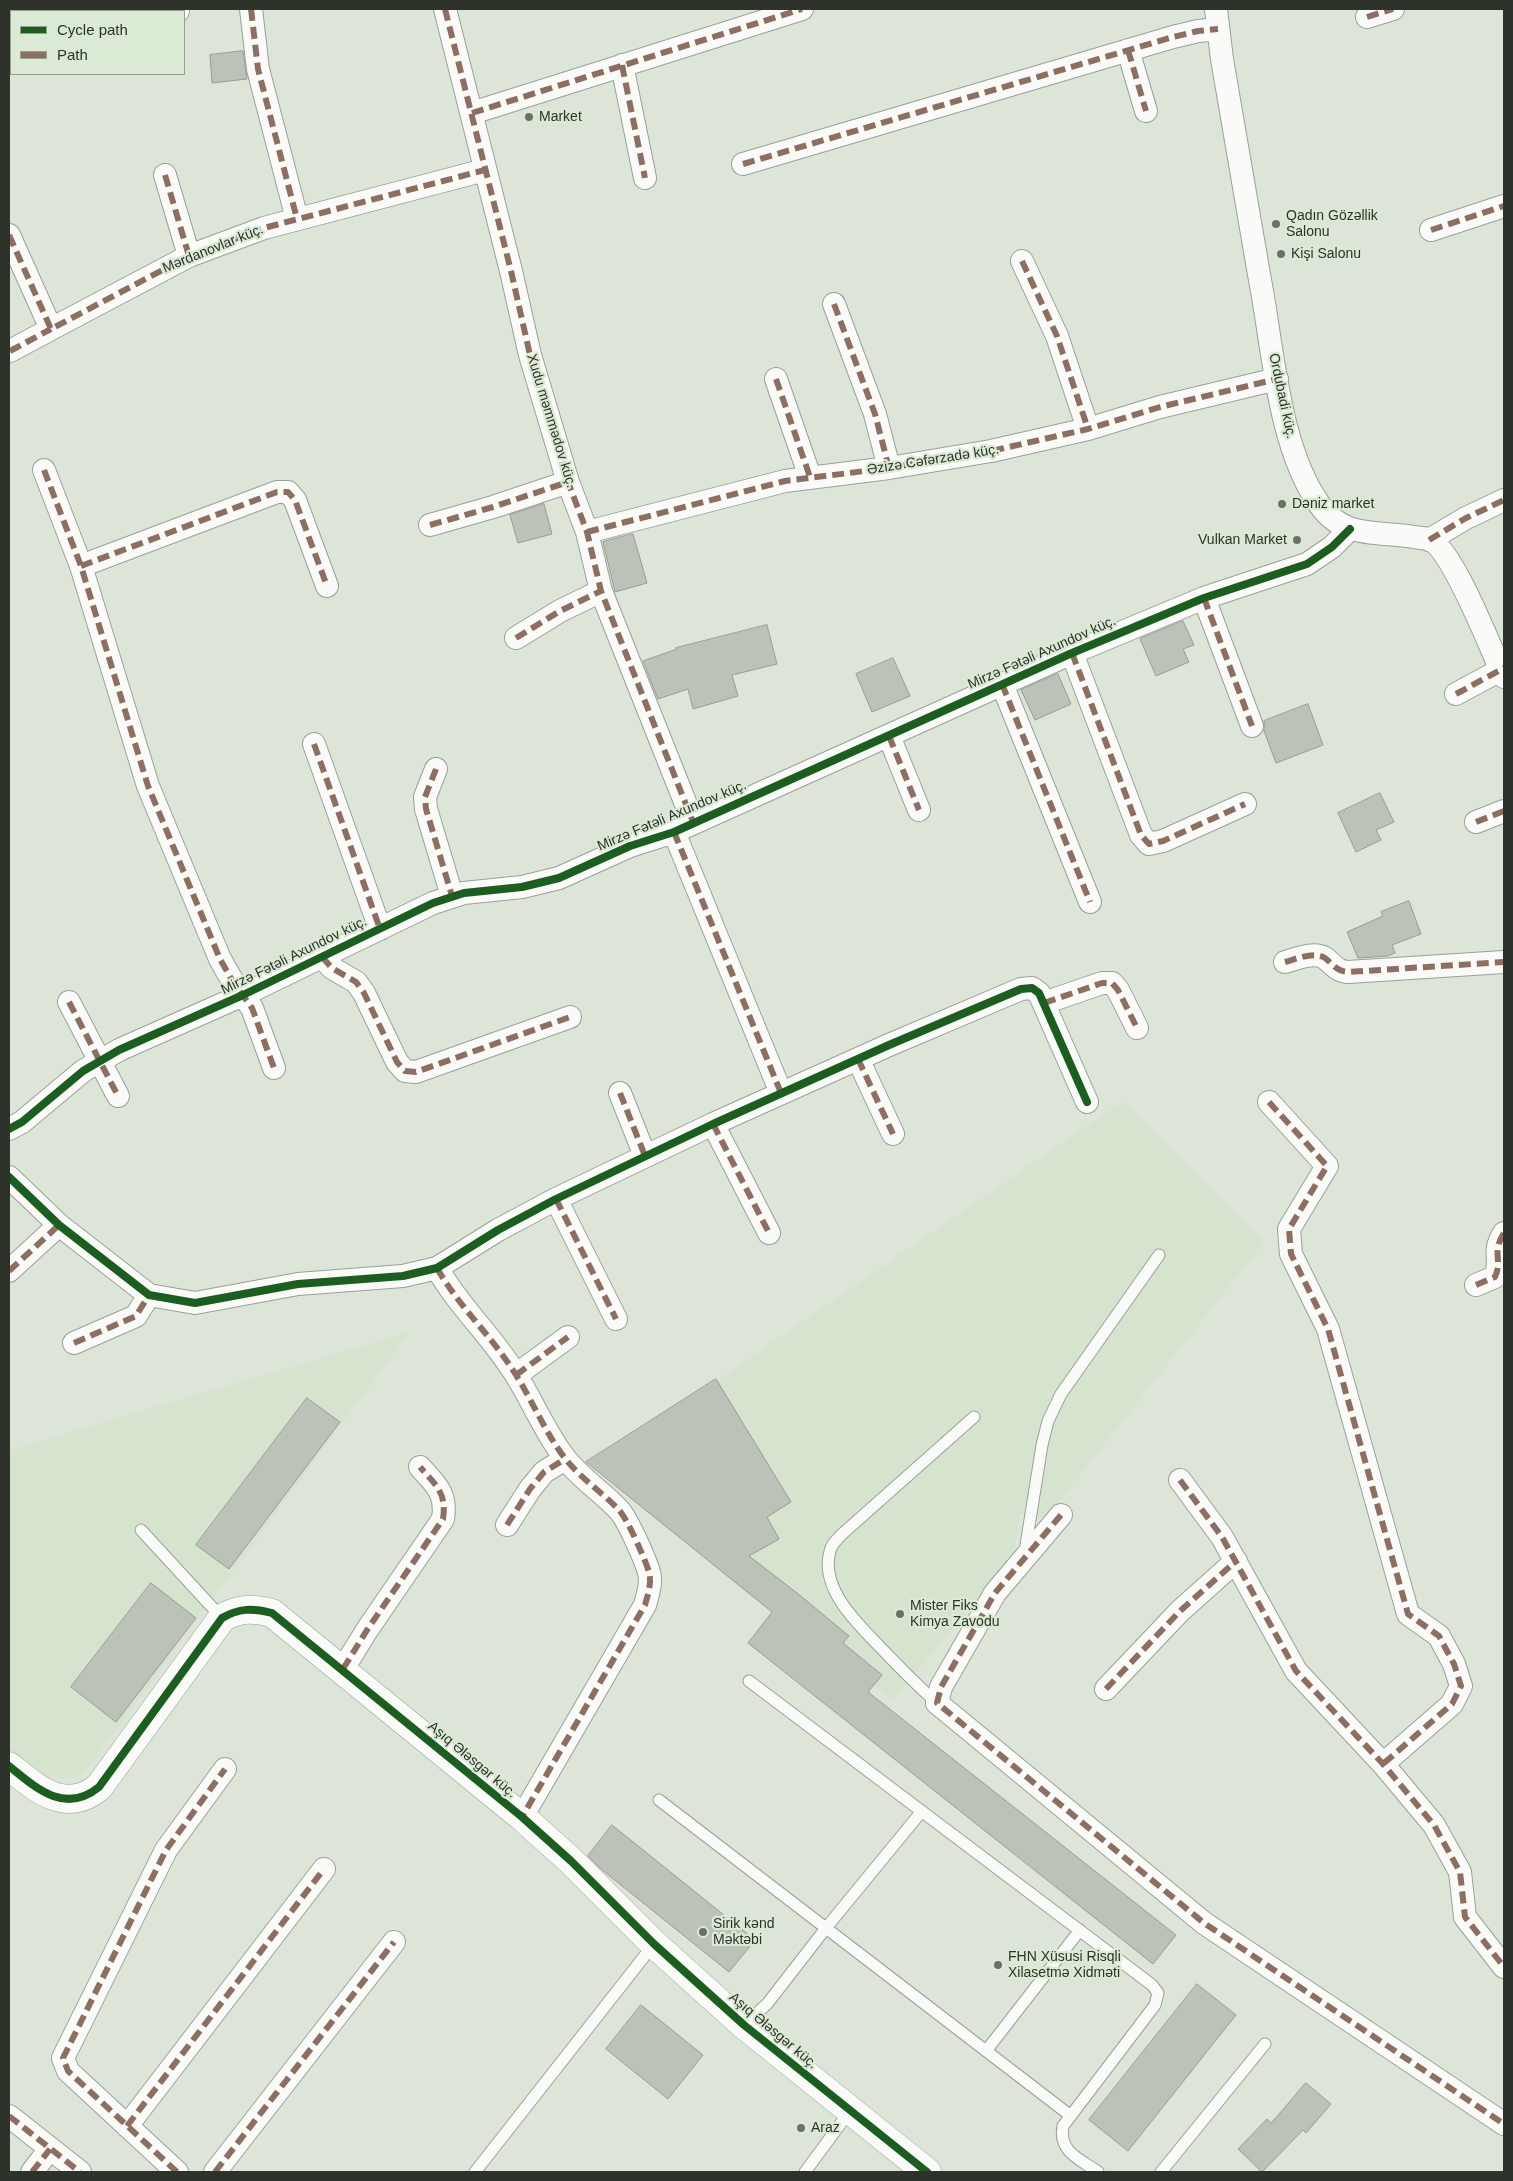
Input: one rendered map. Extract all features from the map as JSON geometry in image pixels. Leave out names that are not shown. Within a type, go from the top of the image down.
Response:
[{"type":"street","points":[[251,9],[258,69],[297,219]]},
{"type":"street","name":"Xudu məmmədov küç.","points":[[444,9],[472,114],[530,355],[568,482],[587,532],[601,591],[742,994],[780,1093]]},
{"type":"street","points":[[472,114],[802,9]]},
{"type":"street","points":[[1366,17],[1393,9]]},
{"type":"street","points":[[743,164],[1198,31],[1217,19]]},
{"type":"street","name":"Ordubadi küç.","points":[[1217,19],[1277,379],[1292,444],[1306,481],[1318,504],[1332,520],[1350,529],[1369,534],[1399,534],[1429,540]]},
{"type":"street","points":[[1128,50],[1146,111]]},
{"type":"street","points":[[622,65],[646,178]]},
{"type":"street","name":"Mərdanovlar küç.","points":[[10,351],[189,256],[264,228],[485,170]]},
{"type":"street","points":[[165,175],[189,256]]},
{"type":"street","points":[[1431,230],[1504,206]]},
{"type":"street","points":[[9,236],[51,329]]},
{"type":"street","points":[[1022,261],[1057,336],[1088,429]]},
{"type":"street","points":[[834,304],[875,414],[889,468]]},
{"type":"street","points":[[776,379],[810,477]]},
{"type":"street","name":"Əzizə Cəfərzadə küç.","points":[[587,532],[786,481],[966,457],[1088,429],[1160,407],[1277,379]]},
{"type":"street","points":[[44,470],[81,566],[148,786],[220,959],[252,1008],[274,1068]]},
{"type":"street","points":[[430,525],[493,507],[568,482]]},
{"type":"street","points":[[81,566],[277,492],[288,492],[295,500],[326,586]]},
{"type":"street","points":[[1456,694],[1503,672],[1453,567],[1440,549],[1429,540],[1466,518],[1504,500]]},
{"type":"street","name":"Mirzə Fətəli Axundov küç.","points":[[9,1129],[22,1122],[83,1071],[119,1050],[243,996],[380,928],[452,896],[522,887],[559,878],[630,846],[684,827],[1072,653],[1204,598],[1306,564],[1332,547],[1350,529]]},
{"type":"street","points":[[516,638],[560,611],[601,591]]},
{"type":"street","points":[[1204,598],[1252,726]]},
{"type":"street","points":[[1072,653],[1141,835],[1149,844],[1163,841],[1245,804]]},
{"type":"street","points":[[1002,684],[1090,902]]},
{"type":"street","points":[[889,736],[920,810]]},
{"type":"street","points":[[314,744],[380,928]]},
{"type":"street","points":[[436,769],[426,797],[426,809],[452,896]]},
{"type":"street","points":[[1476,822],[1504,811]]},
{"type":"street","points":[[1285,962],[1312,956],[1323,957],[1338,971],[1348,972],[1504,962]]},
{"type":"street","points":[[322,957],[332,968],[356,982],[364,993],[397,1062],[405,1071],[416,1072],[570,1017]]},
{"type":"street","points":[[1044,1003],[1102,983],[1112,983],[1118,990],[1137,1028]]},
{"type":"street","points":[[9,1177],[59,1225],[149,1295],[195,1303],[298,1284],[403,1276],[437,1268],[498,1230],[556,1199],[645,1156],[780,1093],[1021,989],[1032,988],[1039,994],[1087,1102]]},
{"type":"street","points":[[69,1002],[118,1096]]},
{"type":"street","points":[[858,1059],[893,1134]]},
{"type":"street","points":[[620,1093],[645,1156]]},
{"type":"street","points":[[1269,1102],[1326,1166],[1289,1229],[1291,1254],[1328,1329],[1408,1614],[1439,1636],[1454,1664],[1460,1686],[1452,1704],[1383,1764]]},
{"type":"street","points":[[713,1124],[769,1233]]},
{"type":"street","points":[[556,1199],[616,1319]]},
{"type":"street","points":[[9,1271],[59,1225]]},
{"type":"street","points":[[1476,1285],[1495,1277],[1499,1268],[1496,1253],[1498,1242],[1504,1233]]},
{"type":"street","points":[[437,1268],[450,1292],[500,1352],[516,1375],[553,1442],[565,1459],[581,1477],[619,1510],[626,1519],[649,1572],[650,1588],[645,1606],[522,1817]]},
{"type":"street","points":[[74,1343],[136,1316],[149,1295]]},
{"type":"street","points":[[516,1375],[568,1337]]},
{"type":"street","points":[[507,1525],[530,1489],[544,1472],[565,1459]]},
{"type":"street","points":[[343,1669],[367,1630],[443,1519],[444,1498],[437,1486],[420,1468]]},
{"type":"street","points":[[1180,1480],[1222,1537],[1296,1671],[1383,1764],[1434,1826],[1460,1872],[1465,1917],[1504,1967]]},
{"type":"street","points":[[1061,1515],[994,1593],[941,1687],[937,1703],[1204,1923],[1504,2124]]},
{"type":"street","points":[[1106,1689],[1180,1611],[1236,1561]]},
{"type":"street","name":"Aşıq Ələsgər küç.","points":[[222,1618],[234,1611],[248,1608],[272,1613],[522,1817],[571,1861],[654,1944],[744,2025],[927,2172]]},
{"type":"street","points":[[9,1766],[36,1788],[50,1796],[66,1799],[91,1794],[99,1787],[222,1618]]},
{"type":"street","points":[[177,2172],[68,2071],[63,2058],[166,1850],[226,1769]]},
{"type":"street","points":[[127,2126],[324,1869]]},
{"type":"street","points":[[215,2172],[394,1942]]},
{"type":"street","points":[[9,2116],[80,2172]]},
{"type":"street","points":[[32,2172],[50,2149]]},
{"type":"lane","points":[[1024,1558],[1042,1445],[1048,1421],[1061,1394],[1159,1255]]},
{"type":"lane","points":[[937,1703],[912,1681],[846,1612],[834,1590],[829,1568],[832,1547],[841,1536],[974,1417]]},
{"type":"lane","points":[[140,1530],[222,1618]]},
{"type":"lane","points":[[749,1681],[1080,1930],[1152,1985],[1158,1993],[1155,2005],[1063,2126],[1060,2137],[1064,2147],[1098,2172]]},
{"type":"lane","points":[[659,1800],[1071,2116]]},
{"type":"lane","points":[[744,2025],[767,2004],[826,1928],[922,1811]]},
{"type":"lane","points":[[986,2051],[1080,1930]]},
{"type":"lane","points":[[476,2172],[654,1944]]},
{"type":"lane","points":[[1161,2172],[1265,2044]]},
{"type":"lane","points":[[805,2172],[850,2111]]},
{"type":"shaded area","name":"Mister Fiks Kimya Zavodu","points":[[1123,1101],[1265,1241],[1046,1518],[1020,1514],[1014,1555],[893,1701],[597,1463]]},
{"type":"shaded area","points":[[410,1332],[83,1774],[63,1779],[36,1775],[9,1753],[9,1450]]},
{"type":"building","points":[[243,51],[247,79],[212,83],[210,55]]},
{"type":"building","points":[[544,504],[552,534],[518,543],[510,515]]},
{"type":"building","points":[[633,534],[647,583],[615,592],[603,542]]},
{"type":"building","points":[[1183,621],[1194,645],[1183,649],[1189,662],[1156,676],[1140,639]]},
{"type":"building","points":[[767,625],[777,664],[732,675],[738,696],[693,709],[688,689],[658,699],[643,661],[676,648]]},
{"type":"building","points":[[893,658],[910,696],[872,712],[856,674]]},
{"type":"building","points":[[1058,674],[1071,704],[1035,720],[1021,690]]},
{"type":"building","points":[[1308,704],[1323,745],[1276,763],[1264,731],[1264,721]]},
{"type":"building","points":[[1380,793],[1394,822],[1376,830],[1381,840],[1356,852],[1338,813]]},
{"type":"building","points":[[1409,901],[1421,934],[1392,945],[1395,953],[1387,956],[1358,958],[1347,932],[1383,916],[1381,912]]},
{"type":"building","points":[[716,1379],[791,1502],[767,1517],[779,1539],[749,1556],[849,1636],[843,1643],[882,1675],[868,1692],[1176,1935],[1153,1964],[748,1643],[772,1612],[586,1462]]},
{"type":"building","points":[[307,1398],[340,1422],[229,1569],[196,1545]]},
{"type":"building","points":[[151,1583],[196,1618],[116,1722],[71,1687]]},
{"type":"building","points":[[612,1825],[755,1940],[729,1972],[601,1869],[588,1856]]},
{"type":"building","points":[[1197,1984],[1236,2015],[1128,2151],[1089,2120]]},
{"type":"building","points":[[641,2005],[703,2055],[668,2099],[606,2049]]},
{"type":"building","points":[[1306,2083],[1331,2104],[1306,2133],[1303,2130],[1262,2172],[1238,2149],[1267,2119],[1271,2123]]},
{"type":"marked path","points":[[251,9],[258,69],[297,219]]},
{"type":"marked path","points":[[445,9],[511,271],[530,355],[568,482],[587,532],[601,591],[693,822]]},
{"type":"marked path","points":[[472,113],[802,9]]},
{"type":"marked path","points":[[1367,17],[1393,9]]},
{"type":"marked path","points":[[743,164],[1173,37],[1198,31],[1218,29]]},
{"type":"marked path","points":[[1128,50],[1146,111]]},
{"type":"marked path","points":[[622,65],[645,178]]},
{"type":"marked path","points":[[9,235],[51,329],[189,256],[264,228],[485,170]]},
{"type":"marked path","points":[[165,175],[189,256]]},
{"type":"marked path","points":[[1431,230],[1504,206]]},
{"type":"marked path","points":[[1022,261],[1057,336],[1088,429]]},
{"type":"marked path","points":[[834,304],[875,414],[889,468]]},
{"type":"marked path","points":[[10,351],[51,329]]},
{"type":"marked path","points":[[776,379],[810,477]]},
{"type":"marked path","points":[[587,532],[785,481],[889,468],[991,451],[1088,429],[1160,407],[1277,379]]},
{"type":"marked path","points":[[44,470],[81,566],[148,786],[220,959],[233,982],[252,1008],[274,1068]]},
{"type":"marked path","points":[[430,525],[493,507],[568,482]]},
{"type":"marked path","points":[[81,566],[277,492],[288,492],[295,500],[327,586]]},
{"type":"marked path","points":[[1429,540],[1466,518],[1504,500]]},
{"type":"marked path","points":[[516,638],[560,611],[601,591]]},
{"type":"marked path","points":[[1204,598],[1252,726]]},
{"type":"marked path","points":[[1072,653],[1141,835],[1149,844],[1163,841],[1245,804]]},
{"type":"marked path","points":[[1456,694],[1504,668]]},
{"type":"marked path","points":[[1002,684],[1090,902]]},
{"type":"marked path","points":[[889,736],[919,810]]},
{"type":"marked path","points":[[314,744],[380,929]]},
{"type":"marked path","points":[[436,769],[425,797],[426,809],[452,896]]},
{"type":"marked path","points":[[1476,822],[1504,811]]},
{"type":"marked path","points":[[674,832],[781,1093]]},
{"type":"marked path","points":[[1285,962],[1316,955],[1325,958],[1338,969],[1348,972],[1504,962]]},
{"type":"marked path","points":[[322,957],[332,968],[356,982],[364,993],[397,1062],[405,1071],[416,1072],[570,1017]]},
{"type":"marked path","points":[[1044,1003],[1102,983],[1112,983],[1118,990],[1137,1028]]},
{"type":"marked path","points":[[69,1002],[118,1096]]},
{"type":"marked path","points":[[858,1059],[893,1134]]},
{"type":"marked path","points":[[620,1093],[645,1156]]},
{"type":"marked path","points":[[1269,1102],[1327,1166],[1289,1229],[1291,1254],[1328,1329],[1408,1614],[1439,1636],[1454,1664],[1461,1686],[1452,1704],[1383,1764]]},
{"type":"marked path","points":[[713,1124],[769,1233]]},
{"type":"marked path","points":[[556,1199],[616,1319]]},
{"type":"marked path","points":[[9,1271],[59,1225]]},
{"type":"marked path","points":[[1476,1285],[1495,1277],[1498,1266],[1498,1246],[1504,1233]]},
{"type":"marked path","points":[[437,1268],[455,1296],[507,1361],[564,1457],[623,1515],[640,1549],[650,1576],[645,1605],[522,1817]]},
{"type":"marked path","points":[[74,1343],[136,1316],[149,1295]]},
{"type":"marked path","points":[[516,1375],[568,1337]]},
{"type":"marked path","points":[[507,1525],[530,1489],[544,1472],[565,1459]]},
{"type":"marked path","points":[[343,1669],[367,1630],[443,1519],[442,1496],[420,1467]]},
{"type":"marked path","points":[[1180,1480],[1222,1537],[1296,1671],[1383,1764],[1434,1825],[1460,1872],[1465,1917],[1504,1967]]},
{"type":"marked path","points":[[1061,1515],[995,1593],[941,1687],[937,1703],[1204,1923],[1504,2124]]},
{"type":"marked path","points":[[1106,1689],[1180,1611],[1236,1561]]},
{"type":"marked path","points":[[177,2172],[68,2071],[63,2058],[166,1850],[225,1769]]},
{"type":"marked path","points":[[127,2126],[324,1869]]},
{"type":"marked path","points":[[215,2172],[394,1942]]},
{"type":"marked path","points":[[9,2116],[80,2172]]},
{"type":"marked path","points":[[32,2172],[50,2149]]},
{"type":"cycle path","points":[[9,1129],[22,1122],[83,1071],[119,1050],[243,995],[433,903],[464,893],[522,887],[559,878],[630,846],[674,832],[1072,653],[1204,598],[1307,564],[1332,547],[1350,529]]},
{"type":"cycle path","points":[[9,1177],[59,1225],[149,1295],[195,1303],[298,1284],[403,1276],[437,1268],[498,1230],[556,1199],[713,1124],[889,1045],[1021,989],[1032,988],[1039,993],[1087,1102]]},
{"type":"cycle path","points":[[9,1766],[40,1790],[51,1795],[74,1799],[86,1795],[99,1787],[222,1618],[234,1612],[246,1610],[272,1613],[522,1817],[571,1861],[654,1944],[744,2025],[927,2172]]},
{"type":"place","name":"Market","points":[[529,117]]},
{"type":"place","name":"Qadın Gözəllik Salonu","points":[[1276,224]]},
{"type":"place","name":"Kişi Salonu","points":[[1281,254]]},
{"type":"place","name":"Dəniz market","points":[[1282,504]]},
{"type":"place","name":"Vulkan Market","points":[[1297,540]]},
{"type":"place","name":"Mister Fiks Kimya Zavodu","points":[[900,1614]]},
{"type":"place","name":"Sirik kənd Məktəbi","points":[[703,1932]]},
{"type":"place","name":"FHN Xüsusi Risqli Xilasetmə Xidməti","points":[[998,1965]]},
{"type":"place","name":"Araz","points":[[801,2128]]}]
